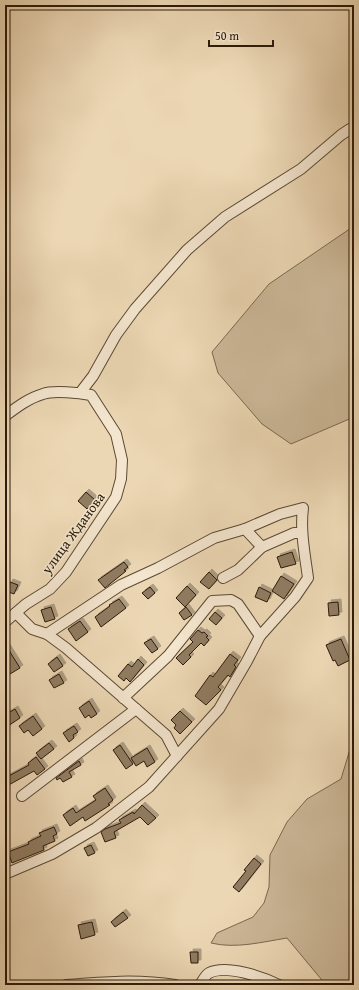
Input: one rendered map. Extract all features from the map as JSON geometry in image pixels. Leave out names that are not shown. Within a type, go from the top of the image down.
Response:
[{"type":"street","points":[[5,416],[20,405],[44,393],[80,393],[93,376],[116,335],[136,309],[188,250],[225,217],[301,169],[341,135],[350,129],[354,129]]},
{"type":"street","name":"улица Жданова","points":[[5,622],[26,604],[50,589],[66,572],[102,520],[118,491],[121,479],[122,460],[116,434],[91,395],[80,393]]},
{"type":"street","points":[[5,874],[52,854],[96,828],[148,787],[219,710],[260,636],[295,597],[308,578],[301,523],[303,508],[280,514],[245,529],[214,538],[158,568],[121,585],[47,634]]},
{"type":"street","points":[[245,529],[262,547]]},
{"type":"street","points":[[223,578],[238,570],[262,547],[294,533],[302,533]]},
{"type":"street","points":[[124,698],[168,656],[212,601],[231,600],[238,604],[260,636]]},
{"type":"street","points":[[16,613],[32,629],[47,634],[66,648],[166,735],[177,756]]},
{"type":"street","points":[[22,796],[136,709]]},
{"type":"street","points":[[200,985],[208,973],[217,970],[231,970],[269,980],[279,985]]},
{"type":"street","points":[[66,985],[154,982],[175,985]]},
{"type":"shaded area","points":[[354,226],[354,417],[291,444],[262,424],[218,373],[212,352],[269,284]]},
{"type":"shaded area","points":[[354,736],[354,985],[326,985],[287,938],[239,945],[220,945],[211,943],[217,933],[253,917],[264,903],[269,887],[270,855],[287,822],[307,799],[341,779]]},
{"type":"building","points":[[86,492],[95,500],[87,509],[78,501]]},
{"type":"building","points":[[292,552],[296,564],[281,568],[277,557]]},
{"type":"building","points":[[124,562],[128,567],[124,570],[126,571],[105,588],[98,580]]},
{"type":"building","points":[[209,572],[217,580],[209,589],[200,582]]},
{"type":"building","points":[[281,576],[294,584],[284,599],[272,591]]},
{"type":"building","points":[[10,582],[18,585],[14,594],[6,591]]},
{"type":"building","points":[[187,586],[196,595],[185,607],[176,598]]},
{"type":"building","points":[[150,587],[155,593],[148,599],[142,593]]},
{"type":"building","points":[[259,587],[271,593],[267,602],[255,597]]},
{"type":"building","points":[[119,599],[126,608],[101,627],[95,617]]},
{"type":"building","points":[[338,602],[339,615],[329,616],[328,603]]},
{"type":"building","points":[[51,607],[55,619],[45,622],[41,610]]},
{"type":"building","points":[[186,607],[192,615],[184,620],[179,613]]},
{"type":"building","points":[[215,612],[222,618],[216,625],[209,619]]},
{"type":"building","points":[[80,621],[88,632],[76,641],[68,629]]},
{"type":"building","points":[[198,630],[202,633],[204,632],[208,636],[206,637],[209,640],[204,646],[201,643],[189,655],[191,657],[183,665],[176,658],[193,642],[190,639]]},
{"type":"building","points":[[151,639],[158,649],[152,653],[144,643]]},
{"type":"building","points":[[341,639],[350,660],[338,666],[335,660],[333,661],[326,645]]},
{"type":"building","points":[[5,644],[20,668],[5,677]]},
{"type":"building","points":[[230,654],[238,660],[234,665],[236,667],[230,677],[228,675],[218,687],[221,690],[206,705],[195,696],[210,675],[213,677]]},
{"type":"building","points":[[57,657],[63,666],[54,672],[48,664]]},
{"type":"building","points":[[138,659],[144,665],[130,682],[126,678],[124,681],[118,676],[128,664],[132,667]]},
{"type":"building","points":[[59,674],[64,683],[54,688],[49,680]]},
{"type":"building","points":[[89,701],[97,714],[91,718],[89,715],[85,718],[79,708]]},
{"type":"building","points":[[15,709],[20,718],[5,728],[5,715]]},
{"type":"building","points":[[180,711],[192,722],[180,734],[174,728],[176,725],[171,720]]},
{"type":"building","points":[[33,716],[42,729],[33,736],[28,730],[24,733],[19,726]]},
{"type":"building","points":[[74,726],[78,732],[73,735],[74,738],[69,742],[63,733]]},
{"type":"building","points":[[49,743],[54,749],[41,759],[36,753]]},
{"type":"building","points":[[120,745],[133,764],[126,769],[113,750]]},
{"type":"building","points":[[147,748],[155,762],[147,767],[144,761],[136,766],[131,758]]},
{"type":"building","points":[[36,757],[45,769],[37,775],[34,771],[5,787],[5,778],[29,765],[28,763]]},
{"type":"building","points":[[79,761],[81,765],[69,772],[72,777],[63,782],[60,778],[57,780],[56,778]]},
{"type":"building","points":[[105,788],[113,800],[108,804],[110,805],[85,821],[83,817],[70,826],[63,815],[73,808],[76,813],[96,800],[93,796]]},
{"type":"building","points":[[142,805],[156,818],[148,825],[140,817],[114,832],[116,838],[105,842],[101,832],[121,823],[119,820],[133,812],[134,814]]},
{"type":"building","points":[[54,827],[57,834],[53,836],[55,841],[43,846],[44,850],[12,863],[8,852],[29,844],[28,842],[41,836],[39,833]]},
{"type":"building","points":[[91,845],[95,853],[88,856],[84,848]]},
{"type":"building","points":[[254,858],[261,864],[239,892],[233,887]]},
{"type":"building","points":[[123,912],[128,918],[115,927],[111,922]]},
{"type":"building","points":[[92,922],[95,935],[81,939],[78,925]]},
{"type":"building","points":[[190,952],[198,952],[198,963],[191,963]]}]
